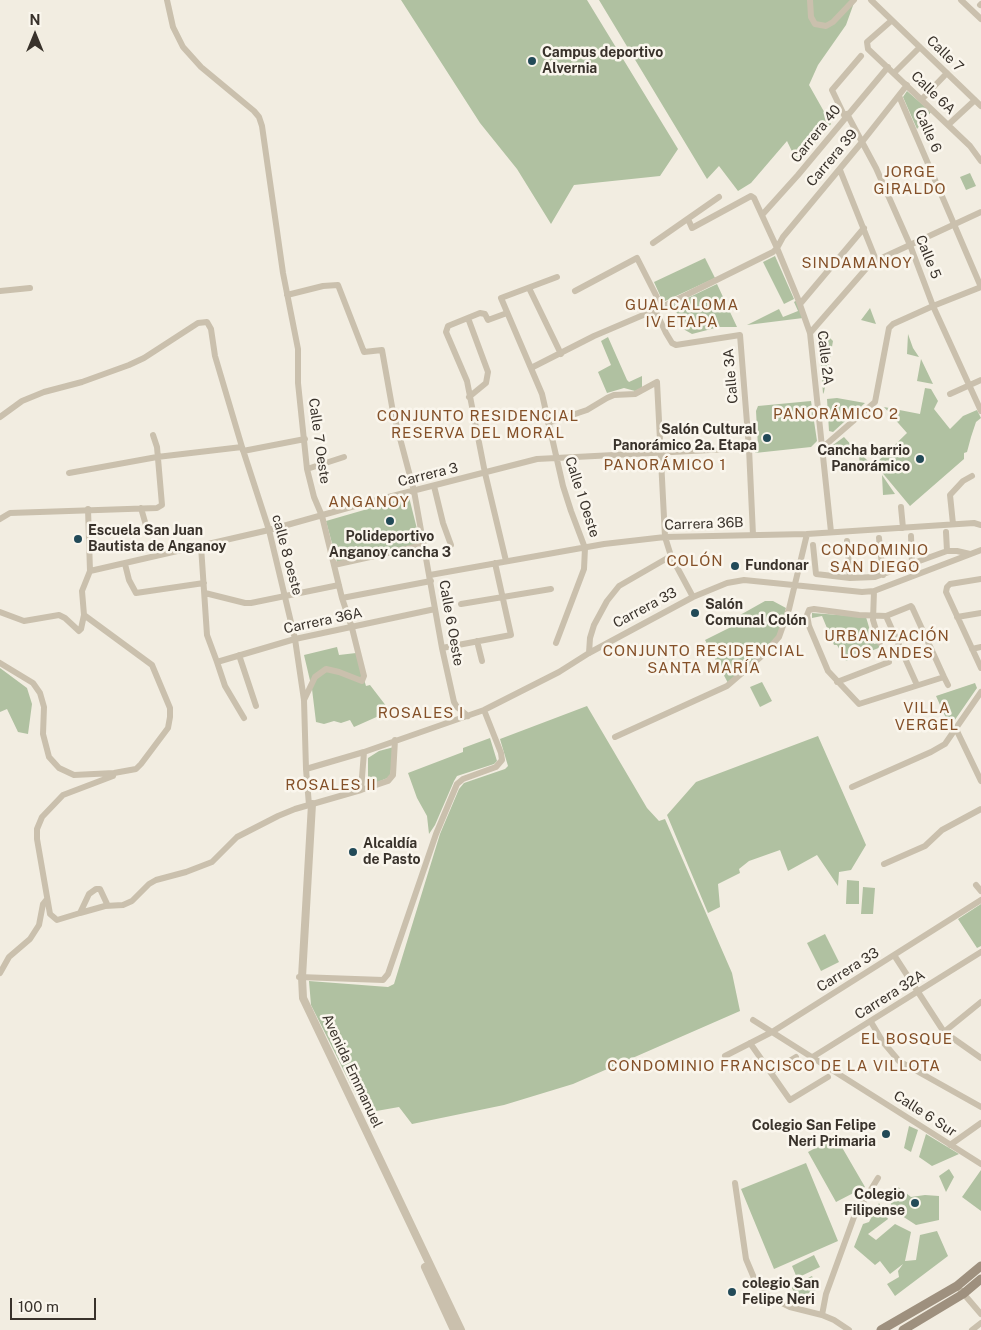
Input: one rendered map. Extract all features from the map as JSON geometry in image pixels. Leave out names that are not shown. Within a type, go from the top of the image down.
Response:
[{"type":"main road","points":[[881,1330],[957,1286],[981,1266]]},
{"type":"main road","points":[[904,1330],[963,1294],[981,1279]]},
{"type":"street","name":"Calle 7 Oeste","points":[[167,0],[173,28],[183,47],[201,67],[258,117],[262,126],[281,258],[298,349],[298,383],[307,469],[314,497],[322,516],[364,676],[362,681],[339,672],[326,670],[314,677],[304,700]]},
{"type":"street","points":[[810,0],[811,17],[815,24],[826,26],[833,22],[854,0]]},
{"type":"street","name":"Calle 7","points":[[871,0],[891,21],[950,74],[981,106]]},
{"type":"street","points":[[961,0],[981,19]]},
{"type":"street","name":"Calle 6A","points":[[891,21],[866,42],[866,46],[970,146],[981,161]]},
{"type":"street","points":[[894,73],[920,47]]},
{"type":"street","name":"Calle 5","points":[[861,56],[832,90],[876,168],[910,245],[933,306],[981,411]]},
{"type":"street","name":"Carrera 40","points":[[762,215],[798,176],[888,67]]},
{"type":"street","points":[[922,99],[950,74]]},
{"type":"street","name":"Carrera 39","points":[[777,248],[783,237],[840,170],[907,85]]},
{"type":"street","name":"Calle 6","points":[[898,96],[981,287]]},
{"type":"street","points":[[948,125],[975,100]]},
{"type":"street","points":[[840,170],[876,260]]},
{"type":"street","points":[[653,243],[718,197]]},
{"type":"street","name":"Calle 2A","points":[[688,219],[692,228],[748,197],[754,198],[762,215],[800,304],[810,333],[831,532]]},
{"type":"street","points":[[810,333],[866,267],[876,260],[981,212]]},
{"type":"street","points":[[800,304],[864,228]]},
{"type":"street","points":[[531,368],[594,336],[658,308],[768,255],[777,248]]},
{"type":"street","points":[[574,291],[637,258],[658,308]]},
{"type":"street","points":[[506,561],[485,473],[467,381],[446,332],[448,326],[483,313],[488,320],[507,313],[501,298],[557,277]]},
{"type":"street","name":"Calle 6 Oeste","points":[[287,295],[323,286],[338,285],[364,352],[382,350],[393,412],[414,491],[442,648],[454,702],[468,716]]},
{"type":"street","points":[[822,448],[875,402],[890,328],[893,324],[981,287]]},
{"type":"street","points":[[0,291],[30,288]]},
{"type":"street","points":[[529,288],[561,354]]},
{"type":"street","name":"Calle 3A","points":[[658,308],[666,333],[672,343],[676,345],[740,335],[749,448],[753,535]]},
{"type":"street","name":"Calle 1 Oeste","points":[[507,313],[542,394],[556,458],[571,511],[585,548]]},
{"type":"street","points":[[468,318],[488,372],[486,383],[470,397]]},
{"type":"street","name":"calle 8 oeste","points":[[0,417],[29,398],[115,371],[144,358],[198,322],[208,322],[211,329],[215,356],[242,449],[269,530],[295,639],[304,700],[306,769],[311,805]]},
{"type":"street","points":[[950,394],[981,380]]},
{"type":"street","points":[[548,423],[587,410],[614,395],[635,394],[657,382],[665,537],[671,556],[694,596]]},
{"type":"street","points":[[0,519],[10,513],[157,508],[162,505],[157,447],[154,435]]},
{"type":"street","points":[[70,473],[157,458],[242,449],[305,438]]},
{"type":"street","name":"Carrera 3","points":[[90,570],[125,564],[269,530],[537,459],[749,448]]},
{"type":"street","points":[[307,469],[344,457]]},
{"type":"street","points":[[953,524],[950,495],[963,481],[972,476]]},
{"type":"street","points":[[434,486],[443,523],[451,545]]},
{"type":"street","points":[[901,507],[903,528]]},
{"type":"street","points":[[141,508],[147,529]]},
{"type":"street","points":[[0,612],[24,621],[59,615],[79,631],[81,629],[84,615],[82,591],[90,570],[88,509]]},
{"type":"street","name":"Carrera 36B","points":[[342,598],[495,563],[604,544],[665,537],[807,534],[953,524],[974,523],[981,525]]},
{"type":"street","points":[[946,532],[947,551]]},
{"type":"street","points":[[615,737],[727,686],[763,655],[778,638],[789,609],[807,534]]},
{"type":"street","points":[[911,536],[912,564]]},
{"type":"street","points":[[879,538],[883,575]]},
{"type":"street","points":[[847,542],[850,578]]},
{"type":"street","points":[[334,565],[424,545]]},
{"type":"street","points":[[813,545],[816,574],[850,578],[867,578],[883,575],[947,551],[970,554]]},
{"type":"street","points":[[201,546],[206,635],[225,686],[244,718]]},
{"type":"street","points":[[556,643],[584,569],[585,548]]},
{"type":"street","name":"Carrera 33","points":[[306,769],[364,752],[484,710],[559,672],[589,652],[694,596],[727,583],[744,580],[862,592],[874,591],[981,550]]},
{"type":"street","points":[[589,652],[590,638],[594,625],[607,601],[619,586],[671,556]]},
{"type":"street","points":[[442,648],[511,635],[495,563]]},
{"type":"street","points":[[125,564],[129,580],[136,593],[204,583]]},
{"type":"street","points":[[981,579],[950,584],[946,592],[981,668]]},
{"type":"street","points":[[205,593],[244,603],[339,585]]},
{"type":"street","points":[[461,604],[551,589]]},
{"type":"street","points":[[874,591],[873,616],[880,643]]},
{"type":"street","points":[[944,677],[859,704],[828,671],[807,620],[807,615],[810,610],[814,609],[886,616],[909,606],[912,607],[944,677],[948,686]]},
{"type":"street","name":"Carrera 36A","points":[[217,662],[295,639],[436,609]]},
{"type":"street","points":[[957,617],[981,613]]},
{"type":"street","points":[[0,663],[33,683],[40,693],[44,707],[43,734],[49,757],[59,768],[74,775],[114,773],[136,769],[170,725],[170,708],[152,665],[84,615]]},
{"type":"street","points":[[886,616],[916,685]]},
{"type":"street","points":[[477,642],[482,660]]},
{"type":"street","points":[[972,649],[981,647]]},
{"type":"street","points":[[239,655],[256,706]]},
{"type":"street","points":[[837,682],[889,662]]},
{"type":"street","points":[[852,787],[945,744],[981,692]]},
{"type":"street","points":[[301,977],[383,980],[388,974],[432,843],[457,784],[463,779],[496,767],[502,760],[484,710]]},
{"type":"street","points":[[956,729],[981,781]]},
{"type":"street","points":[[114,773],[113,776],[63,795],[42,817],[37,829],[37,839],[50,914],[57,920],[132,901],[149,884],[156,880],[186,872],[212,862],[237,837],[286,812],[388,781],[393,775],[396,740]]},
{"type":"street","points":[[361,790],[364,752]]},
{"type":"street","name":"Avenida Emmanuel","points":[[311,805],[300,999],[361,1126],[454,1330]]},
{"type":"street","points":[[884,864],[925,846],[942,830],[981,809]]},
{"type":"street","points":[[976,885],[981,892]]},
{"type":"street","points":[[80,913],[90,894],[96,889],[100,889],[108,906]]},
{"type":"street","points":[[0,973],[9,957],[30,938],[39,925],[43,904],[47,899]]},
{"type":"street","name":"Carrera 33","points":[[725,1056],[772,1032],[981,900]]},
{"type":"street","name":"Carrera 32A","points":[[811,1058],[981,952]]},
{"type":"street","points":[[894,955],[944,1032],[981,1058]]},
{"type":"street","name":"Avenida Emmanuel","points":[[301,977],[303,998],[461,1330]]},
{"type":"street","points":[[944,1032],[981,1002]]},
{"type":"street","name":"Calle 6 Sur","points":[[754,1020],[811,1058],[862,1087],[981,1164]]},
{"type":"street","points":[[871,1022],[883,1042],[899,1062],[981,1107]]},
{"type":"street","points":[[750,1043],[790,1100],[828,1077]]},
{"type":"street","points":[[771,1072],[796,1057]]},
{"type":"street","points":[[950,1145],[981,1124]]},
{"type":"street","points":[[822,1315],[826,1294],[854,1217],[878,1178]]},
{"type":"street","points":[[735,1183],[746,1259],[754,1278],[766,1296],[790,1307],[822,1315],[849,1330]]},
{"type":"street","points":[[957,1286],[981,1314]]},
{"type":"street","points":[[898,1321],[904,1330]]},
{"type":"street","points":[[972,1330],[981,1323]]},
{"type":"green space","name":"Campus deportivo Alvernia","points":[[401,0],[587,0],[678,149],[660,176],[574,185],[551,224],[517,169],[480,123]]},
{"type":"green space","points":[[599,0],[855,0],[846,25],[818,65],[809,85],[831,124],[798,164],[787,141],[751,183],[738,191],[719,166],[707,179]]},
{"type":"green space","points":[[907,91],[931,112],[917,129],[903,97]]},
{"type":"green space","points":[[970,173],[976,186],[966,190],[960,177]]},
{"type":"green space","points":[[775,256],[794,299],[784,304],[763,262]]},
{"type":"green space","points":[[705,258],[715,278],[663,302],[654,282]]},
{"type":"green space","points":[[717,284],[737,327],[719,327],[692,334],[685,330],[673,305]]},
{"type":"green space","points":[[797,300],[803,318],[747,325],[779,309],[783,317],[798,311],[794,302]]},
{"type":"green space","points":[[870,308],[876,324],[861,320]]},
{"type":"green space","points":[[822,330],[833,341],[823,394],[819,333]]},
{"type":"green space","points":[[908,334],[913,348],[919,357],[907,354]]},
{"type":"green space","points":[[608,337],[627,380],[629,382],[642,376],[642,388],[635,391],[624,388],[607,393],[598,372],[611,365],[601,341]]},
{"type":"green space","points":[[921,359],[933,384],[917,381]]},
{"type":"green space","points":[[925,388],[931,389],[938,401],[934,409],[950,429],[963,416],[977,410],[981,418],[976,422],[967,452],[964,453],[964,459],[910,506],[875,464],[907,433],[884,407],[920,414]]},
{"type":"green space","points":[[837,398],[865,403],[833,432],[829,431],[827,399]]},
{"type":"green space","points":[[811,401],[817,441],[811,447],[755,453],[758,447],[756,411],[758,406]]},
{"type":"green space","points":[[844,437],[855,449],[826,450]]},
{"type":"green space","points":[[859,452],[875,466],[879,471],[860,472]]},
{"type":"green space","points":[[882,475],[895,494],[883,495]]},
{"type":"green space","points":[[409,497],[419,537],[417,545],[337,562],[326,521]]},
{"type":"green space","points":[[765,601],[773,601],[786,608],[778,636],[771,645],[728,683],[705,640],[735,625],[733,619]]},
{"type":"green space","points":[[812,613],[866,617],[874,644],[879,643],[881,647],[846,661],[837,645],[834,645],[822,616],[812,618]]},
{"type":"green space","points":[[337,647],[339,655],[356,653],[366,686],[370,685],[390,711],[354,727],[350,720],[341,723],[334,721],[324,724],[316,722],[312,689],[304,655]]},
{"type":"green space","points":[[0,668],[27,688],[32,704],[28,734],[18,732],[7,709],[0,712]]},
{"type":"green space","points":[[762,682],[772,701],[760,707],[750,687]]},
{"type":"green space","points":[[975,683],[977,688],[950,727],[936,696]]},
{"type":"green space","points":[[587,706],[647,808],[659,821],[665,819],[732,973],[740,1011],[573,1084],[504,1105],[412,1124],[399,1107],[365,1113],[311,1005],[309,981],[388,987],[394,984],[440,834],[459,789],[464,783],[505,769],[508,766],[500,739]]},
{"type":"green space","points":[[818,736],[866,845],[851,870],[839,872],[838,886],[817,855],[788,871],[780,850],[749,861],[739,869],[740,873],[718,884],[720,907],[708,913],[667,815],[696,782]]},
{"type":"green space","points":[[490,738],[497,761],[494,764],[457,776],[429,834],[427,816],[417,798],[408,773],[463,752],[463,748]]},
{"type":"green space","points":[[394,747],[390,777],[368,786],[368,758],[379,751]]},
{"type":"green space","points":[[847,880],[859,881],[859,904],[846,904]]},
{"type":"green space","points":[[863,887],[875,888],[873,914],[861,914]]},
{"type":"green space","points":[[981,904],[981,946],[977,948],[958,919]]},
{"type":"green space","points":[[825,934],[839,962],[821,971],[807,943]]},
{"type":"green space","points":[[909,1126],[918,1130],[911,1152],[904,1148]]},
{"type":"green space","points":[[926,1134],[959,1154],[932,1166],[919,1157]]},
{"type":"green space","points":[[836,1137],[865,1187],[836,1202],[808,1152]]},
{"type":"green space","points":[[806,1163],[838,1241],[774,1269],[741,1189]]},
{"type":"green space","points":[[949,1169],[954,1177],[946,1192],[939,1176]]},
{"type":"green space","points":[[981,1170],[981,1211],[962,1197]]},
{"type":"green space","points":[[897,1186],[911,1197],[939,1196],[939,1220],[916,1225],[899,1214],[892,1207],[889,1198]]},
{"type":"green space","points":[[879,1203],[888,1219],[868,1234],[876,1240],[895,1224],[911,1232],[905,1261],[916,1260],[920,1235],[937,1231],[948,1256],[895,1296],[887,1284],[899,1277],[898,1271],[903,1264],[890,1274],[880,1261],[875,1265],[854,1247],[863,1224],[869,1222]]},
{"type":"green space","points":[[814,1255],[820,1267],[797,1278],[792,1266]]},
{"type":"green space","points":[[812,1276],[818,1289],[797,1299],[791,1286]]},
{"type":"place","name":"Campus deportivo Alvernia","points":[[532,61]]},
{"type":"place","name":"Salón Cultural Panorámico 2a. Etapa","points":[[767,438]]},
{"type":"place","name":"Cancha barrio Panorámico","points":[[920,459]]},
{"type":"place","name":"Polideportivo Anganoy cancha 3","points":[[390,521]]},
{"type":"place","name":"Escuela San Juan Bautista de Anganoy","points":[[78,539]]},
{"type":"place","name":"Fundonar","points":[[735,566]]},
{"type":"place","name":"Salón Comunal Colón","points":[[695,613]]},
{"type":"place","name":"Alcaldía de Pasto","points":[[353,852]]},
{"type":"place","name":"Colegio San Felipe Neri Primaria","points":[[886,1134]]},
{"type":"place","name":"Colegio Filipense","points":[[915,1203]]},
{"type":"place","name":"colegio San Felipe Neri","points":[[732,1292]]},
{"type":"district","name":"JORGE GIRALDO","points":[[910,180]]},
{"type":"district","name":"SINDAMANOY","points":[[857,263]]},
{"type":"district","name":"GUALCALOMA IV ETAPA","points":[[682,314]]},
{"type":"district","name":"PANORÁMICO 2","points":[[836,414]]},
{"type":"district","name":"CONJUNTO RESIDENCIAL RESERVA DEL MORAL","points":[[478,424]]},
{"type":"district","name":"PANORÁMICO 1","points":[[665,465]]},
{"type":"district","name":"ANGANOY","points":[[369,502]]},
{"type":"district","name":"CONDOMINIO SAN DIEGO","points":[[875,558]]},
{"type":"district","name":"COLÓN","points":[[695,561]]},
{"type":"district","name":"URBANIZACIÓN LOS ANDES","points":[[887,644]]},
{"type":"district","name":"CONJUNTO RESIDENCIAL SANTA MARÍA","points":[[704,660]]},
{"type":"district","name":"ROSALES I","points":[[421,713]]},
{"type":"district","name":"VILLA VERGEL","points":[[927,716]]},
{"type":"district","name":"ROSALES II","points":[[331,785]]},
{"type":"district","name":"EL BOSQUE","points":[[907,1039]]},
{"type":"district","name":"CONDOMINIO FRANCISCO DE LA VILLOTA","points":[[774,1066]]}]
